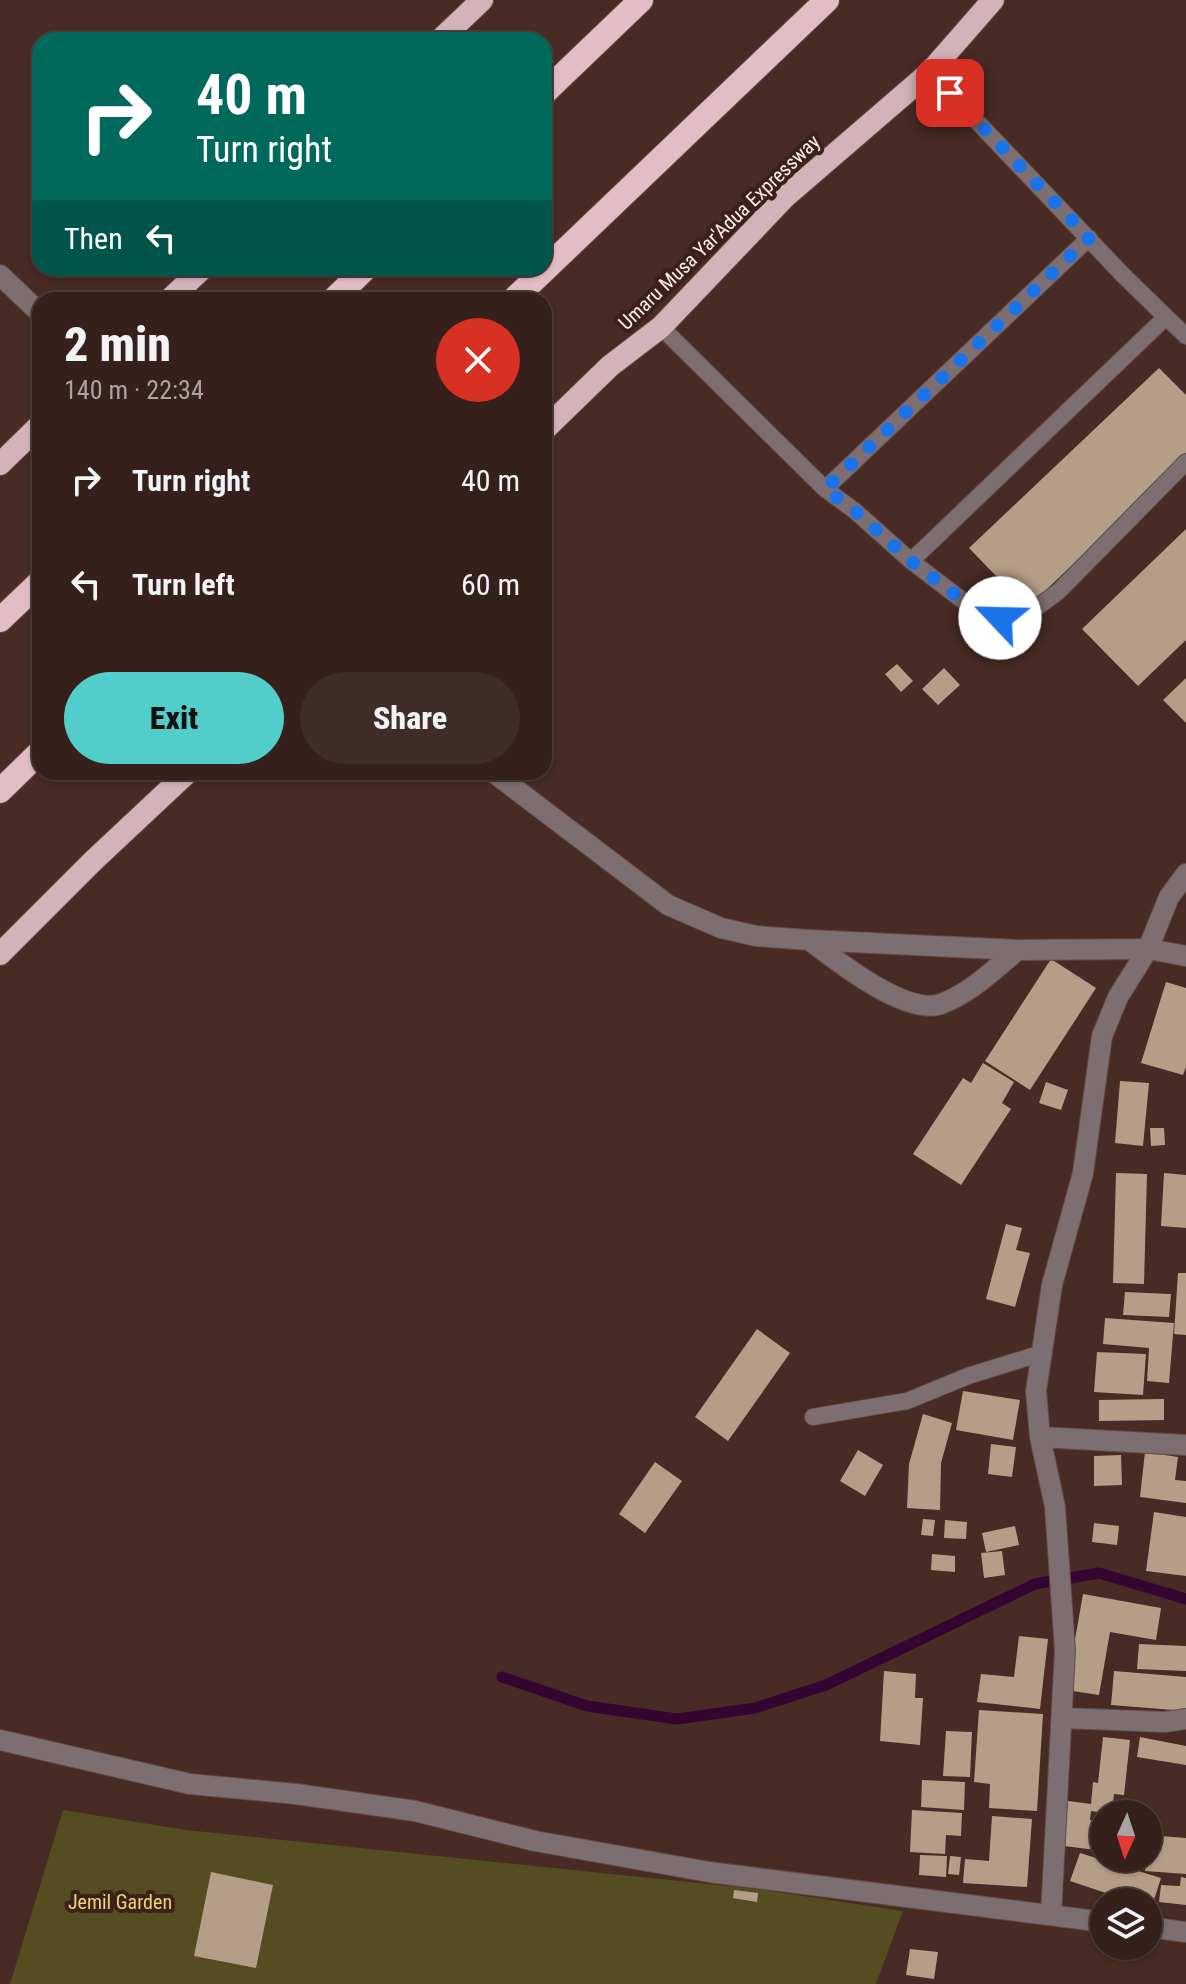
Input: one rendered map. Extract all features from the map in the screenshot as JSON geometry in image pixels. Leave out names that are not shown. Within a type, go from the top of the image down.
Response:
[{"type":"highway","points":[[448,32],[482,0]]},
{"type":"highway","points":[[552,85],[641,0]]},
{"type":"highway","points":[[552,263],[827,0]]},
{"type":"highway","name":"Umaru Musa Yar'Adua Expressway","points":[[552,422],[610,366],[661,327],[785,197],[930,72],[993,0]]},
{"type":"highway","points":[[178,292],[194,276]]},
{"type":"highway","points":[[341,292],[358,276]]},
{"type":"highway","points":[[521,292],[538,276]]},
{"type":"highway","points":[[0,464],[32,433]]},
{"type":"highway","points":[[0,620],[32,590]]},
{"type":"highway","points":[[0,791],[32,760]]},
{"type":"highway","points":[[0,954],[179,780]]},
{"type":"street","points":[[0,275],[32,305]]},
{"type":"street","points":[[504,780],[668,905],[721,928],[756,936],[809,940],[1018,950],[1148,949],[1186,956]]},
{"type":"street","points":[[1051,1915],[1065,1650],[1055,1507],[1040,1437],[1036,1391],[1052,1285],[1083,1173],[1102,1036],[1118,997],[1148,949],[1169,897],[1186,874]]},
{"type":"street","points":[[809,940],[851,971],[918,1004],[939,1005],[971,988],[1018,950]]},
{"type":"street","points":[[1040,1437],[1186,1445]]},
{"type":"street","points":[[1062,1718],[1165,1722],[1186,1719]]},
{"type":"street","points":[[0,1740],[190,1784],[296,1794],[415,1811],[611,1856],[709,1872],[1090,1920]]},
{"type":"street","points":[[1162,1929],[1186,1932]]},
{"type":"lane","points":[[930,72],[1186,336]]},
{"type":"lane","points":[[825,489],[1089,238]]},
{"type":"lane","points":[[911,561],[1166,317]]},
{"type":"lane","points":[[661,327],[825,489],[983,616],[1018,621],[1058,592],[1186,462]]},
{"type":"lane","points":[[813,1417],[907,1401],[968,1376],[1042,1353]]},
{"type":"green space","name":"Jemil Garden","points":[[63,1810],[186,1830],[757,1889],[903,1911],[876,1984],[10,1984]]},
{"type":"building","points":[[1159,368],[1186,395],[1186,457],[1027,608],[969,548]]},
{"type":"building","points":[[1186,529],[1186,640],[1138,686],[1082,629]]},
{"type":"building","points":[[897,664],[913,681],[901,692],[885,674]]},
{"type":"building","points":[[944,668],[960,685],[938,705],[922,689]]},
{"type":"building","points":[[1186,678],[1186,723],[1163,700]]},
{"type":"building","points":[[1051,959],[1096,988],[1030,1090],[985,1061]]},
{"type":"building","points":[[1166,982],[1186,988],[1186,1067],[1183,1075],[1141,1063]]},
{"type":"building","points":[[983,1063],[1014,1082],[1002,1103],[1011,1109],[961,1185],[913,1154],[963,1078],[971,1083]]},
{"type":"building","points":[[1120,1081],[1149,1083],[1143,1146],[1115,1143]]},
{"type":"building","points":[[1046,1082],[1068,1090],[1061,1110],[1039,1103]]},
{"type":"building","points":[[1150,1128],[1164,1128],[1165,1145],[1151,1146]]},
{"type":"building","points":[[1116,1173],[1147,1174],[1144,1284],[1113,1283]]},
{"type":"building","points":[[1164,1173],[1186,1175],[1186,1228],[1161,1226]]},
{"type":"building","points":[[1006,1224],[1022,1228],[1016,1250],[1030,1253],[1015,1307],[986,1299]]},
{"type":"building","points":[[1178,1273],[1186,1273],[1186,1335],[1174,1334]]},
{"type":"building","points":[[1125,1292],[1171,1294],[1169,1317],[1123,1315]]},
{"type":"building","points":[[1105,1318],[1174,1323],[1169,1383],[1147,1381],[1149,1348],[1103,1344]]},
{"type":"building","points":[[757,1329],[790,1353],[728,1441],[695,1417]]},
{"type":"building","points":[[1097,1352],[1146,1354],[1143,1395],[1094,1392]]},
{"type":"building","points":[[963,1391],[1020,1400],[1013,1440],[956,1430]]},
{"type":"building","points":[[1164,1399],[1164,1420],[1099,1421],[1099,1400]]},
{"type":"building","points":[[923,1414],[952,1423],[941,1463],[940,1510],[907,1508],[909,1464]]},
{"type":"building","points":[[991,1444],[1016,1447],[1012,1477],[988,1474]]},
{"type":"building","points":[[858,1450],[883,1465],[865,1496],[840,1481]]},
{"type":"building","points":[[1145,1452],[1178,1457],[1175,1480],[1186,1481],[1186,1503],[1140,1497]]},
{"type":"building","points":[[1121,1455],[1122,1485],[1094,1486],[1094,1456]]},
{"type":"building","points":[[655,1462],[682,1481],[645,1533],[619,1514]]},
{"type":"building","points":[[1154,1512],[1186,1517],[1186,1576],[1146,1571]]},
{"type":"building","points":[[923,1519],[935,1520],[933,1536],[921,1535]]},
{"type":"building","points":[[945,1520],[967,1522],[966,1539],[944,1538]]},
{"type":"building","points":[[1094,1523],[1119,1526],[1117,1545],[1092,1542]]},
{"type":"building","points":[[1015,1526],[1019,1545],[986,1552],[982,1533]]},
{"type":"building","points":[[1002,1551],[1005,1575],[984,1578],[981,1553]]},
{"type":"building","points":[[932,1554],[955,1556],[955,1572],[931,1570]]},
{"type":"building","points":[[1083,1594],[1161,1608],[1156,1640],[1110,1632],[1099,1695],[1066,1690]]},
{"type":"building","points":[[1019,1636],[1048,1639],[1040,1709],[977,1702],[981,1674],[1014,1677]]},
{"type":"building","points":[[1139,1644],[1186,1646],[1186,1671],[1137,1669]]},
{"type":"building","points":[[884,1671],[916,1674],[915,1698],[923,1698],[920,1745],[880,1741]]},
{"type":"building","points":[[1114,1671],[1186,1677],[1186,1711],[1111,1705]]},
{"type":"building","points":[[979,1710],[1043,1714],[1037,1811],[989,1808],[990,1784],[974,1782]]},
{"type":"building","points":[[946,1731],[972,1732],[970,1777],[943,1776]]},
{"type":"building","points":[[1103,1737],[1130,1740],[1124,1795],[1114,1794],[1113,1800],[1091,1800],[1093,1782],[1098,1783]]},
{"type":"building","points":[[1140,1737],[1186,1746],[1186,1765],[1137,1757]]},
{"type":"building","points":[[922,1780],[965,1782],[964,1810],[921,1807]]},
{"type":"building","points":[[1068,1801],[1090,1804],[1090,1849],[1064,1846]]},
{"type":"building","points":[[912,1810],[962,1813],[961,1836],[946,1835],[945,1854],[910,1852]]},
{"type":"building","points":[[992,1816],[1032,1819],[1027,1887],[963,1883],[965,1859],[989,1861]]},
{"type":"building","points":[[1162,1836],[1186,1838],[1186,1874],[1159,1872],[1162,1872]]},
{"type":"building","points":[[1080,1853],[1090,1856],[1090,1872],[1142,1872],[1161,1878],[1158,1888],[1091,1888],[1070,1881]]},
{"type":"building","points":[[920,1855],[947,1856],[946,1877],[919,1875]]},
{"type":"building","points":[[950,1856],[961,1857],[959,1875],[948,1874]]},
{"type":"building","points":[[211,1872],[273,1885],[256,1968],[194,1956]]},
{"type":"building","points":[[1181,1877],[1186,1878],[1186,1905],[1162,1902],[1161,1885],[1180,1886]]},
{"type":"building","points":[[734,1890],[758,1893],[757,1902],[733,1898]]},
{"type":"building","points":[[910,1949],[938,1952],[934,1979],[906,1975]]},
{"type":"waterway","points":[[502,1677],[587,1706],[677,1719],[755,1708],[826,1685],[1035,1584],[1099,1573],[1186,1599]]},
{"type":"route","points":[[950,93],[1089,238],[825,489],[983,616],[1000,618]]}]
